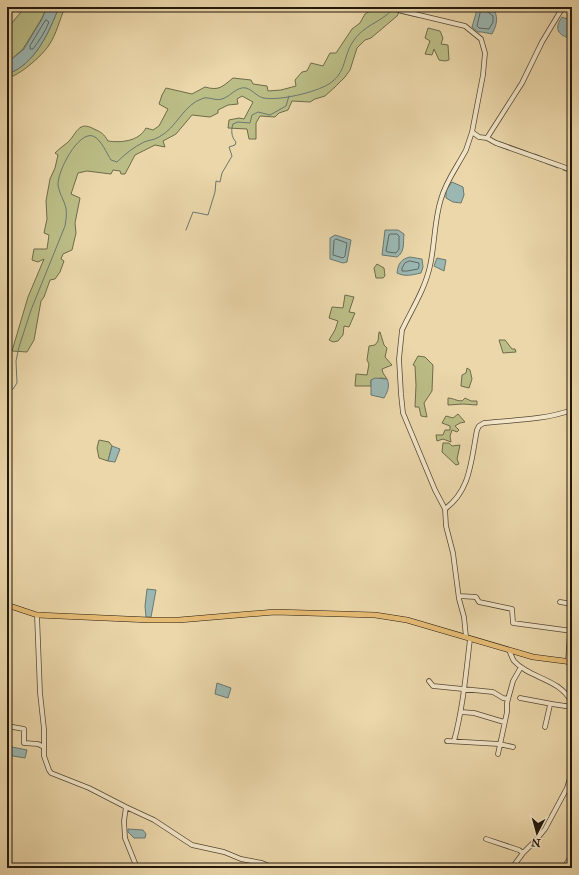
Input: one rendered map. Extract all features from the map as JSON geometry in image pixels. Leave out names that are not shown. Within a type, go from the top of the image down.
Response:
[{"type":"main road","points":[[7,605],[37,615],[150,620],[179,620],[275,612],[375,615],[407,620],[534,657],[570,662]]},
{"type":"street","points":[[389,7],[464,26],[481,39],[485,53],[483,75],[472,132],[466,150],[449,177],[440,200],[430,266],[424,288],[402,330],[399,359],[401,394],[404,413],[435,490],[445,509],[446,526],[453,552],[459,596],[468,638],[464,690],[461,712],[454,741]]},
{"type":"street","points":[[487,138],[522,83],[542,42],[563,7]]},
{"type":"street","points":[[472,132],[479,137],[487,138],[498,144],[572,170]]},
{"type":"street","points":[[445,509],[457,498],[469,475],[479,426],[484,423],[532,419],[572,410]]},
{"type":"street","points":[[459,596],[476,597],[479,602],[512,609],[512,623],[571,630]]},
{"type":"street","points":[[560,602],[572,604]]},
{"type":"street","points":[[37,615],[39,686],[44,730],[44,756],[51,773],[89,788],[126,808],[154,820],[192,845],[224,852],[241,860],[262,863],[274,868]]},
{"type":"street","points":[[570,662],[571,618]]},
{"type":"street","points":[[509,650],[514,661],[521,667],[549,680],[565,693],[572,703]]},
{"type":"street","points":[[498,754],[507,712],[508,699],[513,681],[521,667]]},
{"type":"street","points":[[429,681],[433,686],[492,692],[508,699]]},
{"type":"street","points":[[520,698],[572,707]]},
{"type":"street","points":[[545,727],[550,705],[552,704]]},
{"type":"street","points":[[461,712],[474,713],[504,722]]},
{"type":"street","points":[[7,726],[24,729],[24,743],[38,744],[44,747]]},
{"type":"street","points":[[447,741],[499,744],[513,747]]},
{"type":"street","points":[[512,868],[523,853],[545,829],[567,788],[572,771]]},
{"type":"street","points":[[126,808],[124,821],[125,838],[137,868]]},
{"type":"street","points":[[486,839],[519,850],[523,853]]},
{"type":"green space","points":[[25,7],[47,7],[23,49],[7,63],[7,29]]},
{"type":"green space","points":[[59,7],[65,7],[56,32],[49,45],[30,65],[18,74],[7,78],[7,74],[17,70],[26,63],[40,46],[51,27]]},
{"type":"green space","points":[[377,7],[402,7],[397,16],[371,38],[365,40],[357,48],[350,70],[335,87],[325,96],[310,102],[292,101],[288,110],[279,113],[275,117],[260,116],[256,123],[256,139],[249,139],[247,129],[228,128],[229,120],[239,118],[244,119],[253,102],[242,96],[237,99],[238,104],[228,105],[218,110],[218,113],[210,117],[192,115],[176,134],[163,141],[165,147],[155,145],[135,155],[125,174],[121,174],[120,171],[113,170],[111,174],[87,171],[78,173],[71,194],[80,198],[75,223],[76,233],[72,250],[63,254],[61,259],[64,261],[60,272],[55,279],[50,280],[41,301],[34,340],[27,352],[12,351],[28,297],[44,259],[38,262],[32,260],[34,249],[47,249],[49,235],[44,233],[47,219],[46,201],[50,179],[55,168],[58,155],[55,153],[67,143],[78,129],[84,126],[89,127],[99,131],[108,141],[119,142],[130,140],[139,136],[146,128],[153,130],[159,126],[168,109],[159,104],[166,88],[192,94],[205,87],[214,89],[220,87],[233,78],[251,80],[253,84],[267,86],[268,91],[281,90],[296,86],[295,80],[302,72],[307,71],[311,63],[323,66],[330,53],[336,53],[352,29],[360,23],[365,14]]},
{"type":"green space","points":[[428,28],[440,31],[443,38],[441,44],[448,45],[449,60],[439,60],[434,49],[432,55],[425,54],[430,41],[425,38]]},
{"type":"green space","points":[[377,264],[384,268],[385,276],[383,278],[376,278],[374,268]]},
{"type":"green space","points":[[345,295],[354,297],[349,312],[355,313],[349,327],[344,326],[343,335],[338,341],[333,342],[329,340],[338,321],[329,318],[332,307],[343,308]]},
{"type":"green space","points":[[379,332],[384,345],[387,348],[385,357],[392,365],[382,369],[387,379],[381,378],[371,380],[371,386],[355,386],[356,374],[367,375],[369,364],[367,360],[369,346],[375,345],[378,341]]},
{"type":"green space","points":[[499,340],[505,340],[512,349],[515,349],[516,352],[503,353]]},
{"type":"green space","points":[[418,356],[425,357],[433,365],[432,391],[424,403],[427,417],[421,416],[419,407],[415,407],[416,385],[415,366],[413,365]]},
{"type":"green space","points":[[467,368],[470,370],[472,379],[469,388],[461,386],[462,375],[466,373]]},
{"type":"green space","points":[[448,398],[462,401],[465,398],[471,401],[477,401],[477,405],[448,405]]},
{"type":"green space","points":[[458,414],[465,422],[455,426],[459,430],[457,432],[452,430],[450,436],[451,442],[443,439],[437,441],[436,435],[443,435],[445,430],[450,430],[450,426],[442,423],[446,416],[453,418]]},
{"type":"green space","points":[[99,440],[109,442],[112,446],[108,461],[99,458],[97,448]]},
{"type":"green space","points":[[443,443],[449,443],[452,446],[460,445],[457,459],[459,464],[456,465],[442,452]]},
{"type":"water","points":[[47,7],[59,7],[46,37],[26,63],[17,70],[7,74],[7,63],[24,49],[42,19]]},
{"type":"water","points":[[481,7],[494,10],[496,13],[495,28],[492,34],[478,32],[472,27],[477,10]]},
{"type":"water","points":[[562,17],[572,21],[572,34],[569,38],[561,34],[558,30],[558,24]]},
{"type":"water","points":[[452,182],[463,187],[464,195],[461,203],[453,202],[446,198],[446,190]]},
{"type":"water","points":[[385,230],[398,230],[404,234],[402,250],[400,255],[397,257],[382,255]]},
{"type":"water","points":[[335,235],[351,240],[347,262],[343,263],[330,259],[330,238]]},
{"type":"water","points":[[410,257],[422,259],[423,267],[421,273],[406,275],[397,273],[400,262]]},
{"type":"water","points":[[437,258],[446,260],[444,271],[434,266]]},
{"type":"water","points":[[375,378],[387,379],[388,388],[384,398],[371,395],[371,380]]},
{"type":"water","points":[[112,446],[120,449],[115,462],[108,461]]},
{"type":"water","points":[[147,589],[156,590],[151,617],[146,617],[145,606]]},
{"type":"water","points":[[217,683],[231,688],[228,698],[215,694]]},
{"type":"water","points":[[7,746],[27,750],[25,758],[7,755]]},
{"type":"water","points":[[128,829],[143,830],[146,834],[145,838],[134,838],[128,832]]},
{"type":"waterway","points":[[376,7],[387,8]]},
{"type":"waterway","points":[[7,393],[13,389],[17,383],[16,361],[19,347],[31,310],[65,226],[66,208],[58,185],[61,171],[75,146],[81,140],[87,136],[93,136],[101,143],[111,160],[117,162],[126,153],[137,146],[165,133],[191,105],[204,98],[217,100],[222,99],[243,88],[246,88],[264,98],[271,99],[298,95],[316,90],[329,84],[338,75],[356,37],[366,28],[392,10]]},
{"type":"waterway","points":[[400,13],[417,17]]},
{"type":"waterway","points":[[186,230],[193,212],[208,215],[215,192],[216,181],[220,182],[222,173],[232,156],[229,147],[235,145],[236,142],[232,133],[233,124],[238,122],[250,123],[252,115],[258,112],[270,115],[286,106],[289,96]]},
{"type":"waterway","points":[[498,141],[528,152]]},
{"type":"waterway","points":[[495,145],[509,150]]},
{"type":"waterway","points":[[535,154],[549,160]]},
{"type":"waterway","points":[[535,159],[542,162]]},
{"type":"waterway","points":[[545,163],[558,168]]},
{"type":"waterway","points":[[563,170],[572,173]]},
{"type":"waterway","points":[[561,868],[572,850]]}]
